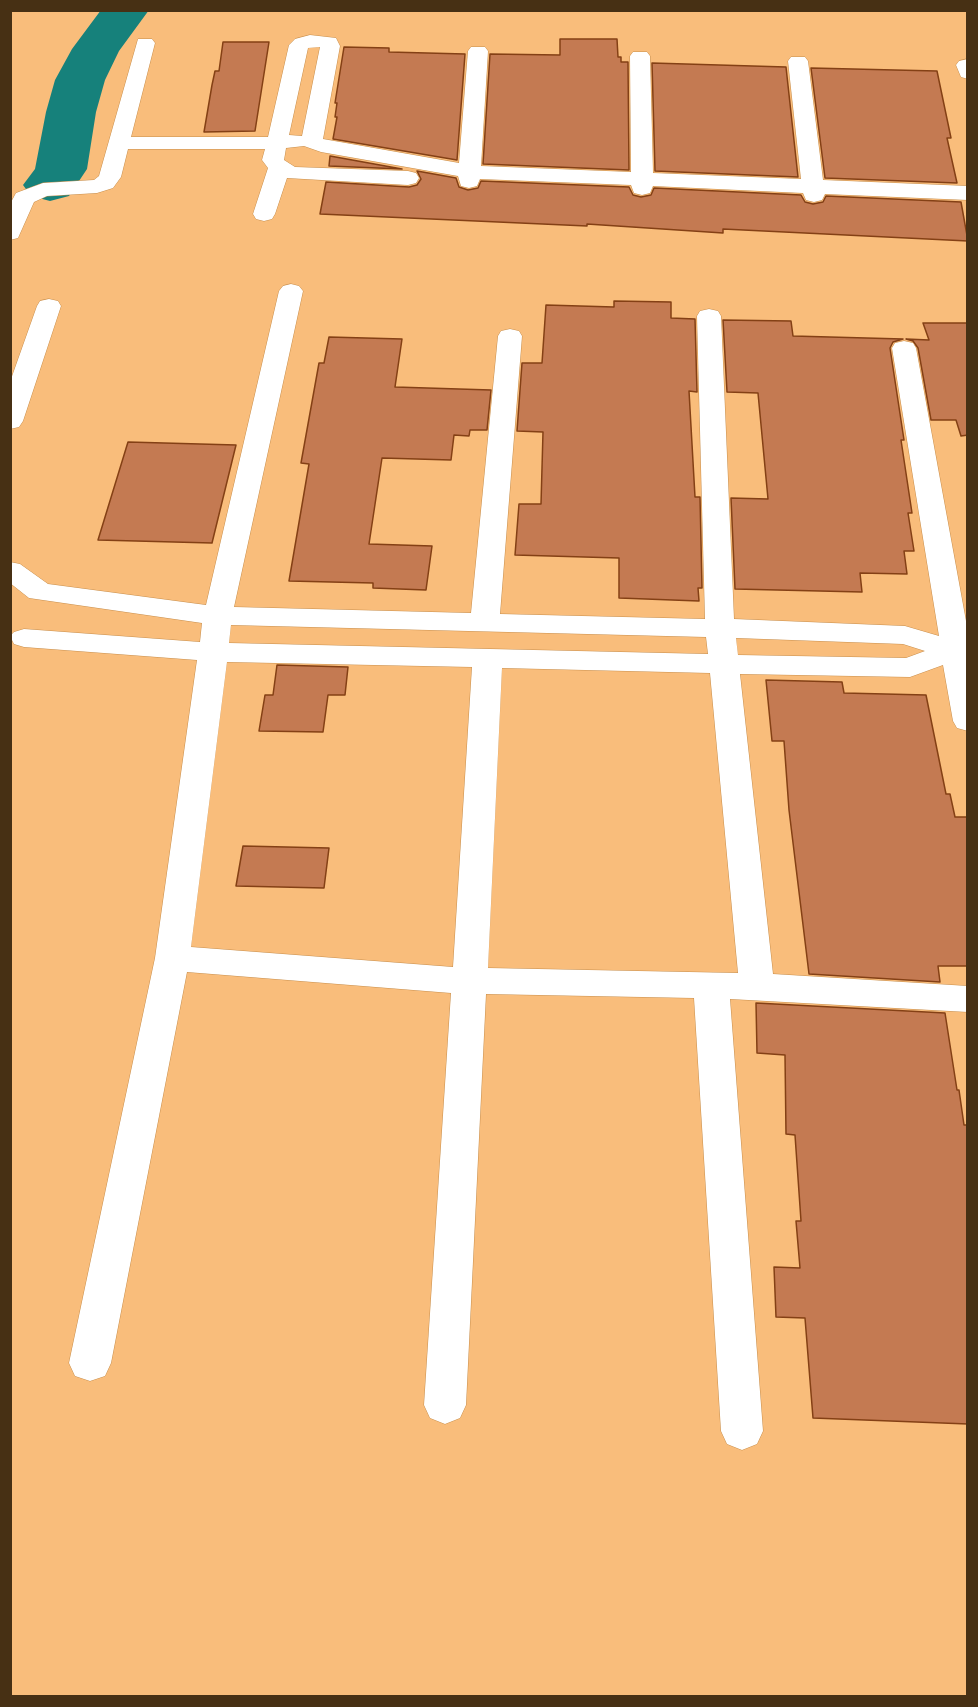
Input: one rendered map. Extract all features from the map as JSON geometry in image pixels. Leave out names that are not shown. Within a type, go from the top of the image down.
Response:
[{"type":"street","points":[[264,214],[299,45],[303,42],[329,42],[330,46],[312,139],[314,143],[470,176]]},
{"type":"street","points":[[10,233],[24,198],[43,190],[98,186],[110,177],[145,43]]},
{"type":"street","points":[[470,176],[478,51]]},
{"type":"street","points":[[640,56],[642,183]]},
{"type":"street","points":[[798,61],[813,190]]},
{"type":"street","points":[[117,151],[276,157],[312,139]]},
{"type":"street","points":[[276,157],[303,174],[470,176],[813,190],[968,193]]},
{"type":"street","points":[[813,190],[968,203]]},
{"type":"street","points":[[90,1363],[172,958],[218,616],[291,291]]},
{"type":"street","points":[[10,421],[49,306]]},
{"type":"street","points":[[709,316],[720,627],[757,986]]},
{"type":"street","points":[[485,622],[510,336]]},
{"type":"street","points":[[904,348],[961,650],[968,721]]},
{"type":"street","points":[[10,570],[29,582],[39,592],[218,616],[720,627],[905,635],[961,650]]},
{"type":"street","points":[[39,592],[17,644],[213,652],[910,668],[961,650]]},
{"type":"street","points":[[445,1405],[488,657]]},
{"type":"street","points":[[172,958],[469,981],[757,986],[968,999]]},
{"type":"street","points":[[711,985],[741,1431]]},
{"type":"building","points":[[560,39],[617,39],[618,57],[621,57],[621,62],[628,62],[629,170],[483,164],[490,54],[560,55]]},
{"type":"building","points":[[223,42],[269,42],[255,131],[204,132],[215,71],[219,71]]},
{"type":"building","points":[[344,47],[389,48],[389,52],[465,54],[457,160],[333,139],[337,117],[335,117],[337,103],[335,103]]},
{"type":"building","points":[[652,63],[786,67],[798,177],[655,171]]},
{"type":"building","points":[[811,68],[937,71],[951,138],[947,138],[957,183],[825,178]]},
{"type":"building","points":[[330,156],[402,169],[329,166]]},
{"type":"building","points":[[417,171],[456,178],[459,187],[468,190],[478,188],[481,181],[629,187],[633,195],[641,197],[651,195],[654,188],[801,195],[805,202],[813,204],[823,202],[826,196],[961,202],[968,241],[723,229],[723,233],[587,224],[587,226],[320,214],[326,182],[409,187],[417,185],[421,179]]},
{"type":"building","points":[[614,301],[671,302],[671,318],[695,319],[697,392],[689,391],[695,497],[700,497],[702,588],[698,588],[699,601],[619,598],[619,558],[515,555],[519,504],[541,504],[543,432],[517,431],[522,363],[542,363],[546,305],[614,307]]},
{"type":"building","points":[[723,320],[791,321],[793,336],[903,339],[893,342],[890,348],[912,513],[908,513],[914,551],[904,551],[907,574],[860,573],[862,592],[735,589],[731,498],[768,499],[758,393],[727,392]]},
{"type":"building","points":[[923,323],[968,323],[968,435],[961,436],[956,420],[931,420],[918,348],[913,341],[906,339],[929,340]]},
{"type":"building","points":[[329,337],[402,339],[395,387],[491,390],[487,430],[470,430],[469,436],[454,435],[451,460],[382,458],[369,544],[432,546],[426,590],[373,588],[373,583],[289,581],[309,464],[301,463],[319,363],[324,363]]},
{"type":"building","points":[[128,442],[236,445],[212,543],[98,540]]},
{"type":"building","points":[[277,665],[348,667],[345,695],[328,695],[323,732],[259,731],[265,695],[273,695]]},
{"type":"building","points":[[766,680],[842,682],[844,693],[926,695],[946,794],[950,794],[955,817],[968,817],[968,966],[938,966],[940,982],[809,974],[789,810],[784,741],[772,741]]},
{"type":"building","points":[[243,846],[329,848],[324,888],[236,886]]},
{"type":"building","points":[[756,1003],[945,1013],[964,1125],[968,1125],[968,1424],[813,1418],[805,1318],[776,1317],[774,1267],[800,1268],[796,1221],[801,1221],[795,1135],[786,1134],[785,1055],[757,1053]]},
{"type":"waterway","points":[[50,185],[61,169],[71,112],[80,80],[96,49],[126,10]]}]
